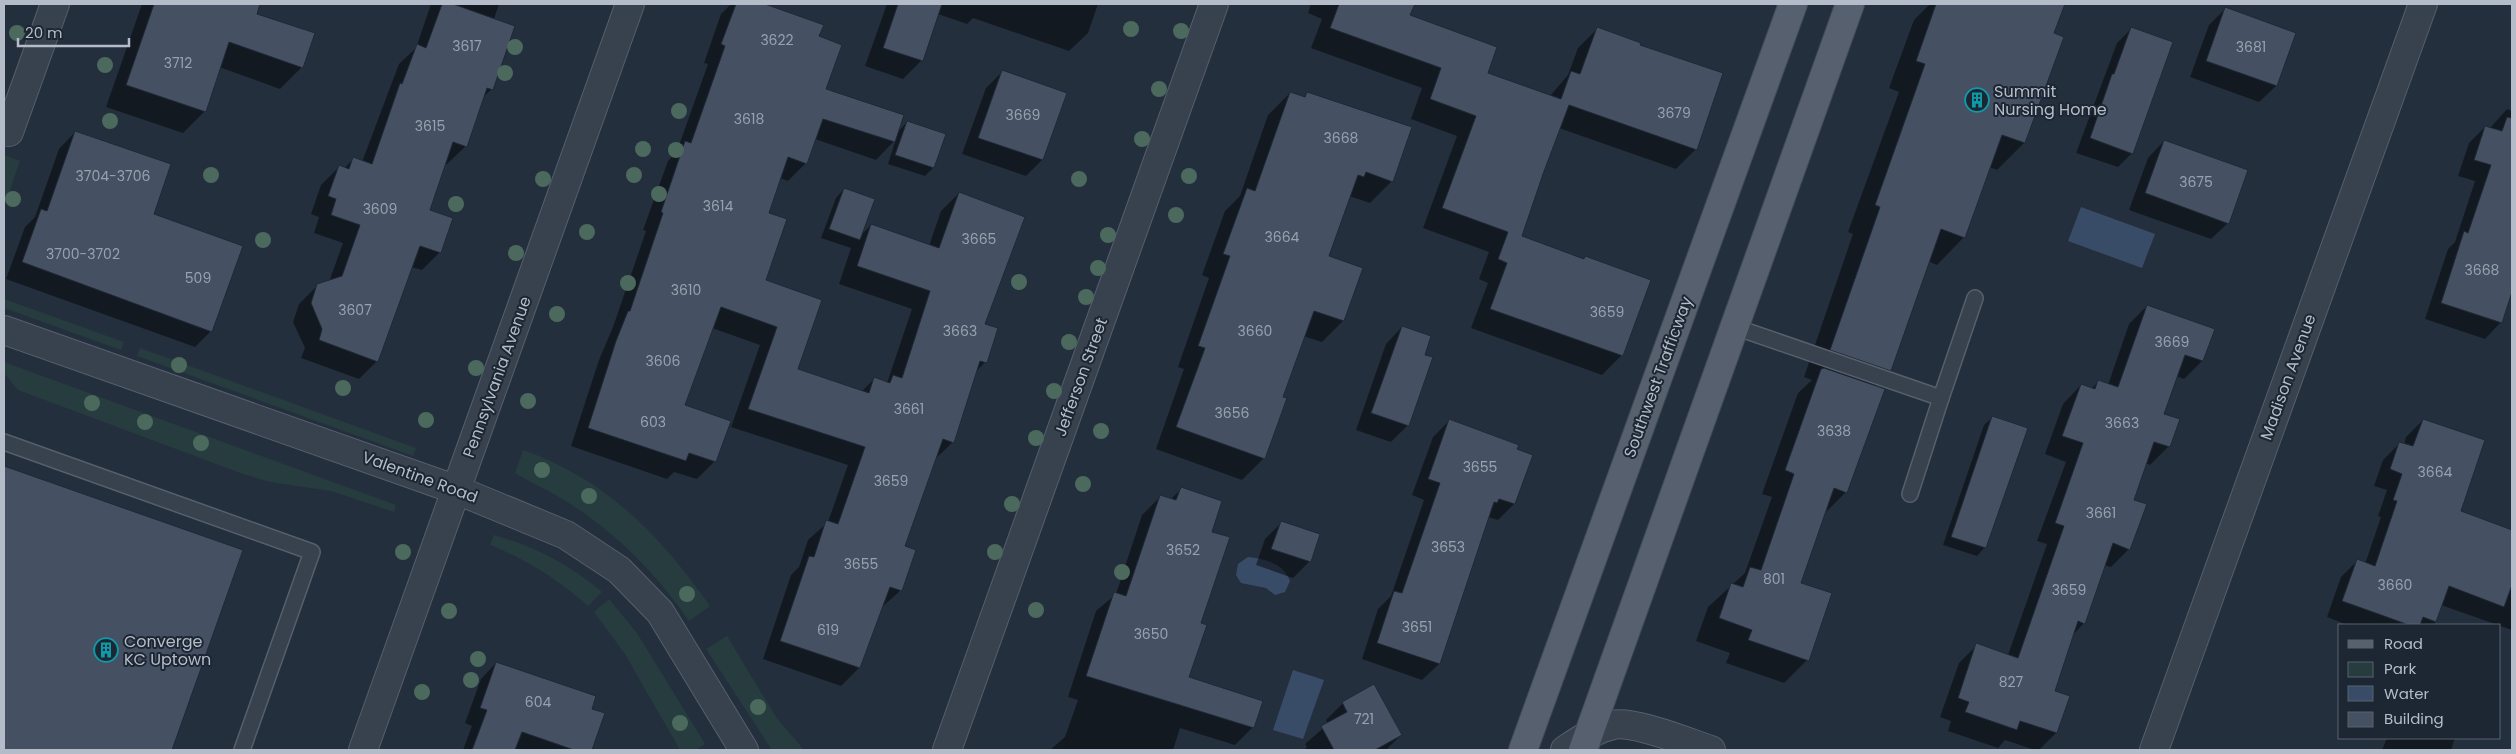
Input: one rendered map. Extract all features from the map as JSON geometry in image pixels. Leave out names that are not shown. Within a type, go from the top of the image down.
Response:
[{"type":"main road","name":"Southwest Trafficway","points":[[1523,750],[1792,4]]},
{"type":"main road","points":[[1586,742],[1850,4]]},
{"type":"street","points":[[8,132],[54,4]]},
{"type":"street","name":"Pennsylvania Avenue","points":[[363,750],[630,4]]},
{"type":"street","name":"Jefferson Street","points":[[947,750],[1214,4]]},
{"type":"street","name":"Madison Avenue","points":[[2154,750],[2423,4]]},
{"type":"street","name":"Valentine Road","points":[[4,330],[457,490],[566,535],[618,570],[660,612],[744,750]]},
{"type":"street","points":[[1565,750],[1586,742],[1615,724],[1649,729],[1711,750]]},
{"type":"lane","points":[[1910,494],[1975,298]]},
{"type":"lane","points":[[1735,327],[1941,398]]},
{"type":"lane","points":[[4,442],[312,552],[242,750]]},
{"type":"green space","points":[[4,155],[20,161],[4,207]]},
{"type":"green space","points":[[4,299],[124,342],[121,350],[4,308]]},
{"type":"green space","points":[[140,348],[416,448],[413,456],[137,356]]},
{"type":"green space","points":[[4,362],[396,505],[394,512],[331,491],[270,482],[243,474],[18,390],[4,373]]},
{"type":"green space","points":[[523,450],[553,462],[580,477],[606,494],[629,513],[672,556],[710,606],[689,621],[649,571],[604,528],[569,503],[515,473]]},
{"type":"green space","points":[[494,535],[538,551],[577,573],[602,592],[588,606],[542,571],[490,545]]},
{"type":"green space","points":[[609,599],[637,633],[705,744],[696,750],[680,750],[625,654],[594,612]]},
{"type":"green space","points":[[727,636],[776,717],[804,750],[772,750],[706,649]]},
{"type":"water","points":[[2081,207],[2155,234],[2142,268],[2068,241]]},
{"type":"water","points":[[1248,557],[1273,563],[1283,570],[1290,581],[1285,592],[1275,595],[1266,588],[1241,583],[1236,575],[1238,564]]},
{"type":"water","points":[[1293,670],[1324,680],[1303,739],[1273,730]]},
{"type":"building","points":[[154,4],[260,4],[257,14],[315,33],[303,68],[229,42],[206,112],[126,85]]},
{"type":"building","points":[[442,4],[453,4],[515,26],[493,90],[487,88],[467,147],[453,142],[430,210],[453,218],[441,253],[420,246],[378,362],[319,340],[322,329],[311,303],[317,284],[342,276],[360,225],[331,215],[336,199],[328,196],[339,165],[349,169],[353,157],[372,164],[400,83],[402,84],[417,44],[426,48]]},
{"type":"building","points":[[736,4],[765,4],[824,25],[819,36],[842,45],[826,89],[904,115],[895,142],[823,119],[807,164],[788,157],[769,213],[787,219],[766,280],[822,300],[798,369],[869,393],[874,377],[890,383],[893,375],[902,378],[930,291],[857,266],[871,224],[939,248],[959,192],[1025,217],[985,324],[998,328],[987,363],[980,361],[954,443],[943,439],[905,546],[916,550],[902,591],[890,587],[860,668],[780,641],[809,556],[814,557],[826,520],[838,524],[865,447],[748,409],[777,327],[721,307],[685,405],[731,421],[716,462],[689,453],[686,461],[588,428],[616,341],[628,311],[630,311],[685,141],[691,143],[725,46],[721,44]]},
{"type":"building","points":[[898,4],[942,4],[923,61],[883,48]]},
{"type":"building","points":[[1339,4],[1415,4],[1410,15],[1497,47],[1488,73],[1561,99],[1571,71],[1580,74],[1597,27],[1641,43],[1640,45],[1723,73],[1697,150],[1569,105],[1543,174],[1522,236],[1584,259],[1585,256],[1651,280],[1623,356],[1490,309],[1507,263],[1498,259],[1508,232],[1442,208],[1476,116],[1430,99],[1441,68],[1330,28]]},
{"type":"building","name":"Summit Nursing Home","points":[[1936,4],[2065,4],[2054,33],[2064,37],[2025,143],[2002,135],[1965,238],[1941,229],[1891,371],[1830,350],[1880,207],[1875,205],[1925,64],[1916,61]]},
{"type":"building","points":[[2225,7],[2296,33],[2277,86],[2206,61]]},
{"type":"building","points":[[2131,27],[2173,42],[2133,154],[2090,138],[2112,74],[2114,74]]},
{"type":"building","points":[[1002,70],[1067,93],[1043,160],[978,138]]},
{"type":"building","points":[[1290,92],[1305,97],[1307,92],[1412,127],[1393,182],[1366,172],[1364,177],[1358,175],[1329,256],[1363,268],[1344,321],[1314,311],[1283,397],[1287,398],[1265,459],[1176,427],[1205,348],[1198,346],[1230,256],[1223,254],[1247,188],[1255,191]]},
{"type":"building","points":[[2507,117],[2512,118],[2512,292],[2502,323],[2441,303],[2464,231],[2468,233],[2491,165],[2474,160],[2485,126],[2502,131]]},
{"type":"building","points":[[907,121],[946,134],[934,168],[895,155]]},
{"type":"building","points":[[75,131],[171,164],[154,214],[243,246],[212,332],[22,262],[41,209],[47,211]]},
{"type":"building","points":[[2164,140],[2248,170],[2229,224],[2145,193]]},
{"type":"building","points":[[844,188],[875,199],[860,240],[829,229]]},
{"type":"building","points":[[2147,305],[2215,329],[2203,361],[2185,355],[2164,414],[2180,419],[2170,447],[2154,442],[2134,500],[2147,504],[2130,550],[2113,543],[2085,624],[2078,621],[2055,691],[2070,696],[2057,733],[2020,721],[2017,730],[1965,712],[1969,702],[1958,698],[1976,643],[2018,658],[2064,526],[2055,523],[2083,443],[2062,436],[2081,384],[2095,389],[2098,380],[2118,387]]},
{"type":"building","points":[[1402,326],[1431,336],[1425,355],[1433,357],[1409,426],[1371,413]]},
{"type":"building","points":[[1824,368],[1885,389],[1847,493],[1834,488],[1801,583],[1832,593],[1809,661],[1748,640],[1752,630],[1719,618],[1731,583],[1743,587],[1750,567],[1761,570],[1794,474],[1785,470],[1821,369]]},
{"type":"building","points":[[1992,416],[2028,428],[1986,548],[1951,537]]},
{"type":"building","points":[[1449,419],[1519,445],[1517,449],[1533,455],[1515,504],[1499,499],[1497,503],[1494,502],[1440,664],[1377,643],[1394,591],[1402,593],[1440,483],[1428,479]]},
{"type":"building","points":[[2423,419],[2485,440],[2461,511],[2512,530],[2512,585],[2504,607],[2449,586],[2436,622],[2423,617],[2420,624],[2406,624],[2342,601],[2357,559],[2375,566],[2397,501],[2393,500],[2402,474],[2390,469],[2399,442],[2413,446]]},
{"type":"building","name":"Converge KC Uptown","points":[[4,466],[243,550],[172,750],[4,750]]},
{"type":"building","points":[[1181,487],[1222,501],[1212,532],[1230,537],[1201,623],[1207,625],[1189,677],[1263,701],[1254,728],[1086,676],[1114,592],[1126,596],[1160,495],[1176,500]]},
{"type":"building","points":[[1281,521],[1320,534],[1311,562],[1271,549]]},
{"type":"building","points":[[496,662],[596,696],[592,709],[605,713],[592,750],[574,750],[522,732],[515,750],[472,750],[487,710],[480,708]]},
{"type":"building","points":[[1374,684],[1402,735],[1375,750],[1334,750],[1321,726],[1347,712],[1342,702]]},
{"type":"place","name":"Summit Nursing Home","points":[[1977,100]]},
{"type":"place","name":"Converge KC Uptown","points":[[106,650]]}]
